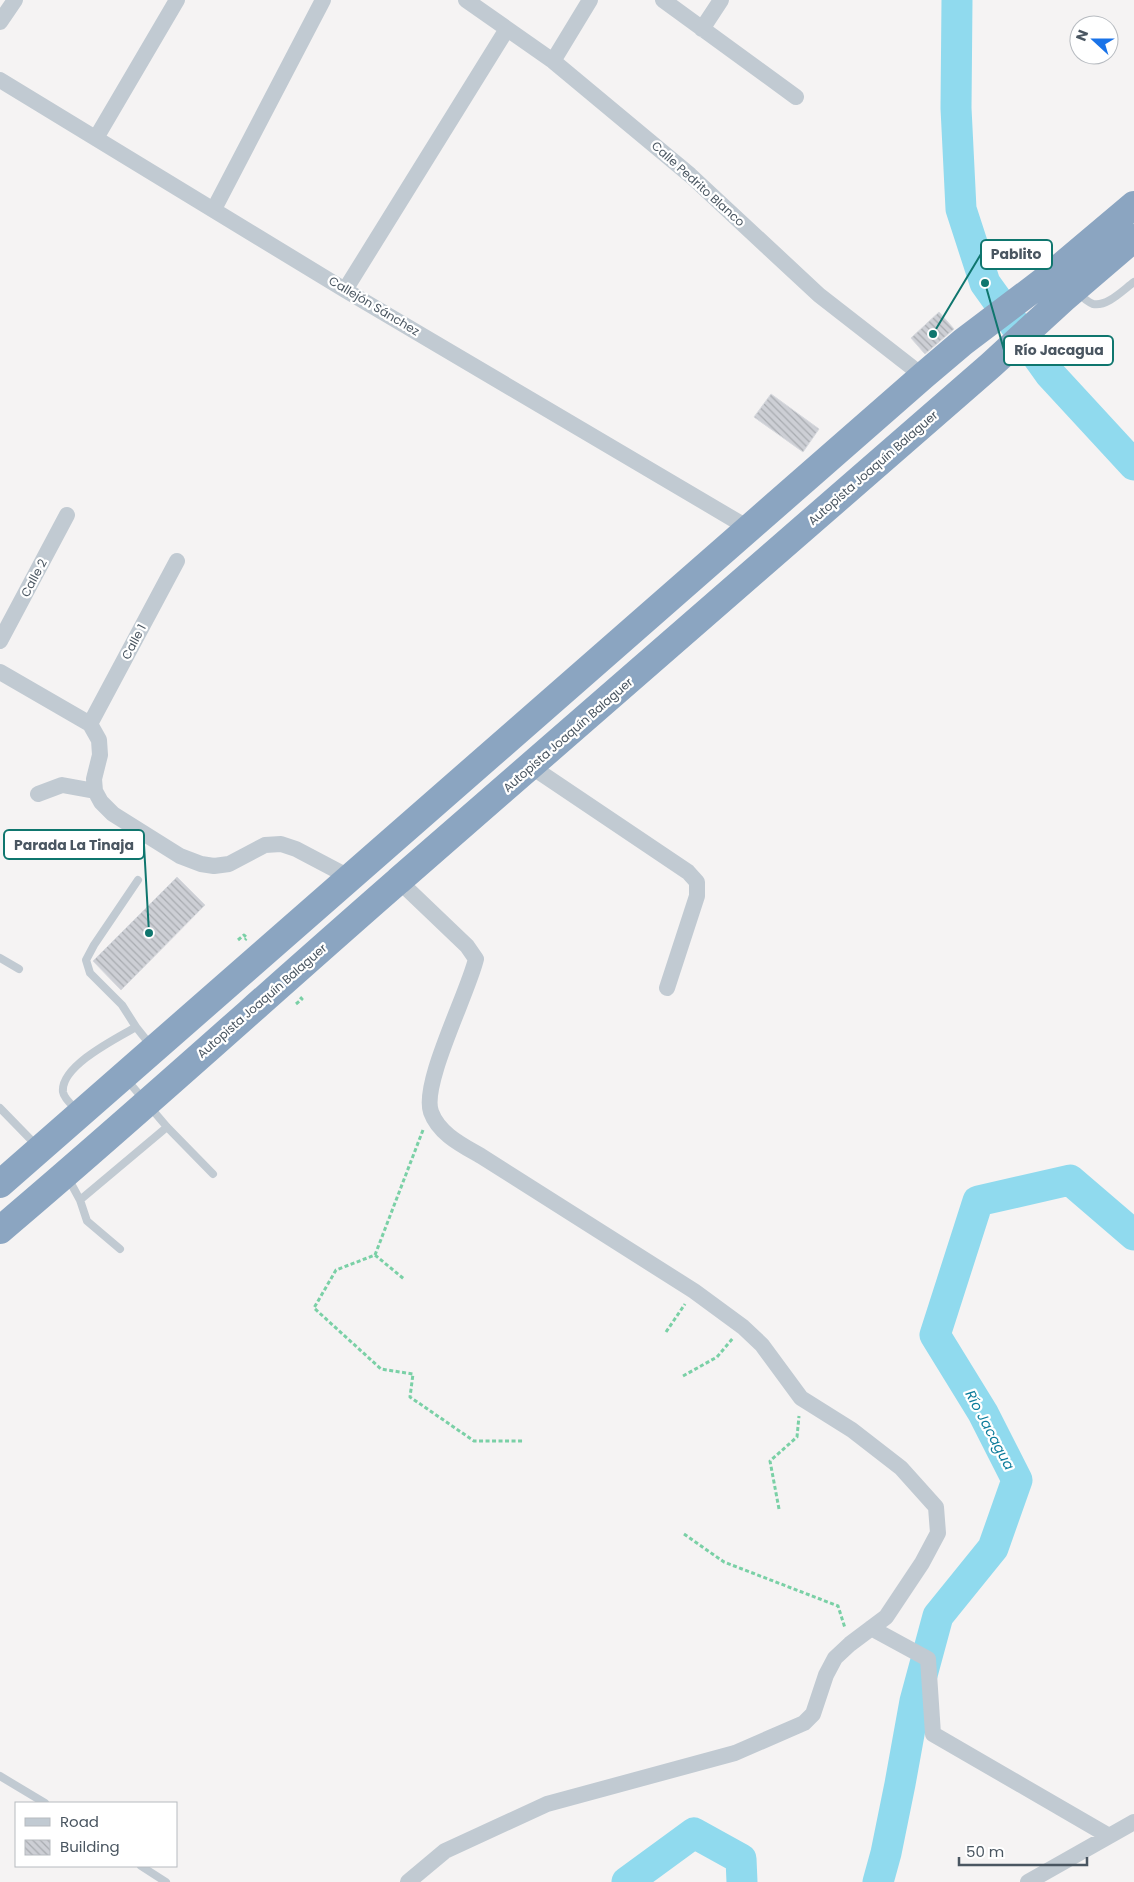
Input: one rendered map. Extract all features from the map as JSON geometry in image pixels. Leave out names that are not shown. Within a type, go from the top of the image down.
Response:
[{"type":"highway","name":"Autopista Joaquín Balaguer","points":[[0,1230],[991,365],[1067,287],[1134,205]]},
{"type":"highway","name":"Autopista Joaquín Balaguer","points":[[0,1184],[963,342],[1067,287],[1134,238]]},
{"type":"highway","points":[[1067,287],[1134,258]]},
{"type":"street","points":[[0,22],[15,0]]},
{"type":"street","points":[[96,138],[177,0]]},
{"type":"street","points":[[214,209],[323,0]]},
{"type":"street","name":"Calle Pedrito Blanco","points":[[466,0],[553,61],[690,175],[818,295],[924,376]]},
{"type":"street","points":[[553,61],[590,0]]},
{"type":"street","points":[[662,0],[796,97]]},
{"type":"street","points":[[702,29],[721,0]]},
{"type":"street","points":[[346,290],[507,29]]},
{"type":"street","name":"Callejón Sánchez","points":[[0,80],[346,290],[750,529]]},
{"type":"street","name":"Calle 2","points":[[0,641],[67,515]]},
{"type":"street","name":"Calle 1","points":[[90,724],[177,561]]},
{"type":"street","points":[[0,672],[90,724],[99,740],[100,755],[94,779],[95,791],[101,802],[113,814],[180,856],[201,864],[214,866],[228,864],[264,845],[281,844],[296,849],[351,878]]},
{"type":"street","points":[[532,767],[688,872],[697,882],[697,896],[667,988]]},
{"type":"street","points":[[38,794],[62,786],[95,791]]},
{"type":"street","points":[[399,880],[468,946],[476,959],[472,976],[436,1066],[430,1089],[430,1111],[451,1139],[694,1291],[743,1326],[762,1345],[801,1398],[852,1430],[900,1468],[936,1507],[938,1533],[922,1563],[886,1617],[850,1644],[835,1658],[826,1675],[813,1714],[804,1723],[735,1753],[547,1804],[445,1851],[408,1882]]},
{"type":"street","points":[[871,1628],[928,1659],[933,1734],[1109,1836]]},
{"type":"street","points":[[1028,1882],[1134,1822]]},
{"type":"lane","points":[[1067,287],[1092,304],[1101,304],[1134,282]]},
{"type":"lane","points":[[138,880],[86,960],[90,973],[122,1005],[136,1027],[155,1050]]},
{"type":"lane","points":[[0,958],[18,969]]},
{"type":"lane","points":[[80,1113],[63,1093],[68,1077],[86,1057],[103,1045],[136,1027]]},
{"type":"lane","points":[[124,1077],[167,1127],[212,1174]]},
{"type":"lane","points":[[0,1108],[40,1149]]},
{"type":"lane","points":[[80,1200],[167,1127]]},
{"type":"lane","points":[[65,1174],[80,1200],[87,1221],[120,1249]]},
{"type":"lane","points":[[0,1776],[43,1802]]},
{"type":"lane","points":[[143,1867],[166,1882]]},
{"type":"path","points":[[430,1111],[375,1255],[336,1270],[314,1308],[381,1369],[413,1374],[410,1397],[474,1441],[523,1441]]},
{"type":"path","points":[[375,1255],[404,1279]]},
{"type":"path","points":[[666,1332],[694,1291]]},
{"type":"path","points":[[683,1376],[717,1357],[743,1326]]},
{"type":"path","points":[[779,1509],[770,1461],[797,1437],[801,1398]]},
{"type":"path","points":[[684,1534],[724,1562],[838,1606],[850,1644]]},
{"type":"building","points":[[939,312],[954,329],[925,354],[911,338]]},
{"type":"building","points":[[771,394],[819,429],[803,452],[754,417]]},
{"type":"building","points":[[177,877],[205,905],[121,990],[93,961]]},
{"type":"waterway","name":"Río Jacagua","points":[[957,0],[956,108],[961,209],[985,283],[1050,374],[1134,465]]},
{"type":"waterway","name":"Río Jacagua","points":[[878,1882],[886,1853],[915,1701],[938,1616],[993,1548],[1017,1480],[983,1413],[935,1335],[978,1201],[1070,1180],[1134,1235]]},
{"type":"waterway","name":"Río Jacagua","points":[[627,1882],[694,1833],[741,1859],[742,1882]]},
{"type":"place","name":"Río Jacagua","points":[[985,283]]},
{"type":"place","name":"Pablito","points":[[933,334]]},
{"type":"place","name":"Parada La Tinaja","points":[[149,933]]}]
